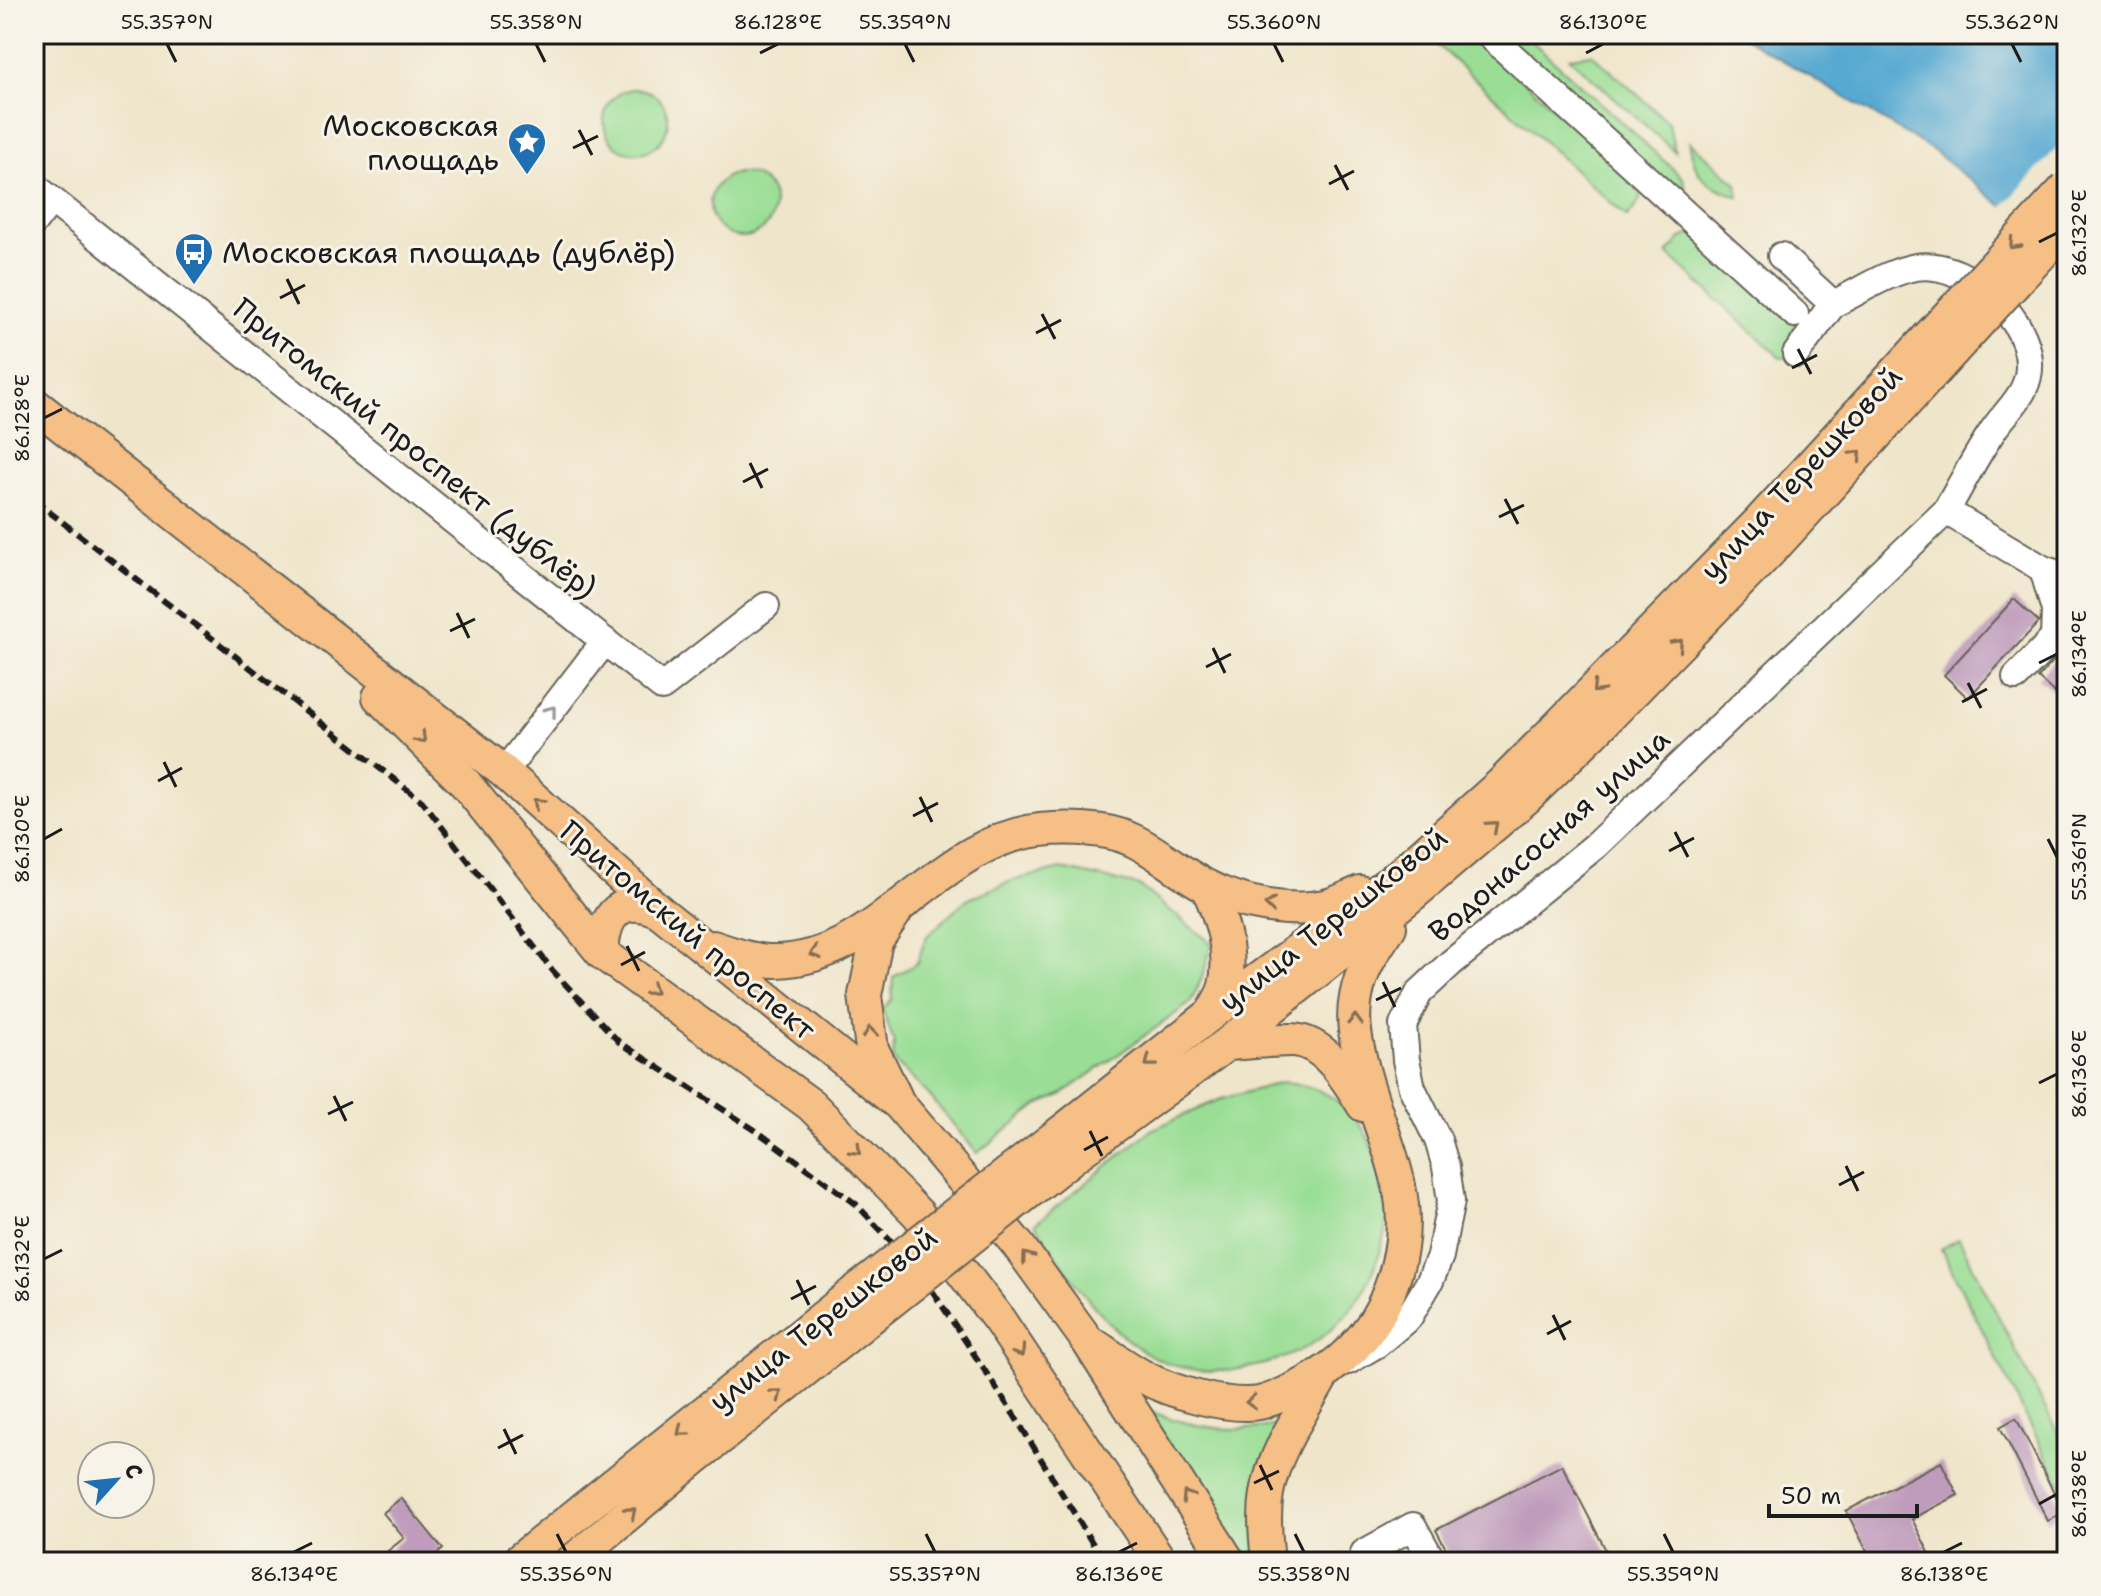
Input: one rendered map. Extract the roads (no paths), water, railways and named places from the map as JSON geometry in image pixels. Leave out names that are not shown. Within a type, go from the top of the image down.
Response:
[{"type":"main road","name":"улица Терешковой","points":[[1930,356],[2067,187]]},
{"type":"main road","name":"улица Терешковой","points":[[1068,1144],[1227,1044],[1405,886],[1758,523],[2067,226]]},
{"type":"main road","name":"Притомский проспект","points":[[34,404],[504,772],[659,911],[899,1104],[1018,1245],[1087,1340],[1229,1562]]},
{"type":"main road","name":"Притомский проспект","points":[[34,425],[362,681],[465,783],[602,953],[811,1105],[918,1214],[999,1320],[1161,1562]]},
{"type":"main road","points":[[695,940],[760,960],[788,960],[821,952],[885,919],[921,887],[959,860],[1003,838],[1039,830],[1080,829],[1128,838],[1208,888],[1259,905],[1306,909],[1405,886]]},
{"type":"main road","name":"улица Терешковой","points":[[517,1562],[861,1306],[1068,1144],[1211,1014],[1405,886]]},
{"type":"main road","points":[[1087,1340],[1144,1378],[1178,1391],[1220,1401],[1257,1403],[1278,1397],[1323,1375],[1352,1350],[1382,1311],[1399,1266],[1405,1227],[1399,1181],[1355,1038],[1355,999],[1365,963],[1405,886]]},
{"type":"main road","points":[[1208,888],[1222,922],[1227,955],[1225,987],[1211,1014]]},
{"type":"main road","points":[[602,953],[603,938],[618,910],[628,904],[643,904],[659,911]]},
{"type":"main road","points":[[897,910],[876,941],[865,995],[872,1049],[899,1104]]},
{"type":"main road","points":[[1227,1044],[1294,1040],[1310,1046],[1347,1077],[1389,1149]]},
{"type":"main road","name":"улица Терешковой","points":[[571,1562],[694,1459],[861,1306]]},
{"type":"main road","points":[[1268,1562],[1265,1516],[1267,1491],[1275,1463],[1323,1375]]},
{"type":"street","points":[[1488,34],[1795,314]]},
{"type":"street","points":[[34,222],[43,193]]},
{"type":"street","name":"Притомский проспект (дублёр)","points":[[43,193],[662,687],[766,606]]},
{"type":"street","points":[[1781,256],[1833,304],[1796,354]]},
{"type":"street","name":"Водонасосная улица","points":[[1323,1375],[1377,1344],[1409,1317],[1430,1281],[1440,1256],[1451,1201],[1446,1167],[1438,1140],[1412,1088],[1403,1025],[1419,993],[1451,963],[1595,846],[1946,511],[1992,432],[2024,388],[2030,364],[2026,339],[2008,312],[1971,280],[1942,267],[1916,267],[1885,278],[1833,304]]},
{"type":"street","points":[[1946,511],[2055,573],[2054,638],[2016,677]]},
{"type":"street","points":[[504,772],[605,641]]},
{"type":"street","points":[[1366,1562],[1364,1553],[1413,1526],[1433,1562]]},
{"type":"water","points":[[1739,34],[2067,34],[2067,257],[1929,148]]},
{"type":"railway","points":[[34,500],[422,801],[553,971],[619,1042],[758,1132],[856,1204],[920,1272],[1014,1415],[1104,1562]]},
{"type":"place","name":"Московская площадь","points":[[527,176]]},
{"type":"place","name":"Московская площадь (дублёр)","points":[[194,286]]}]
